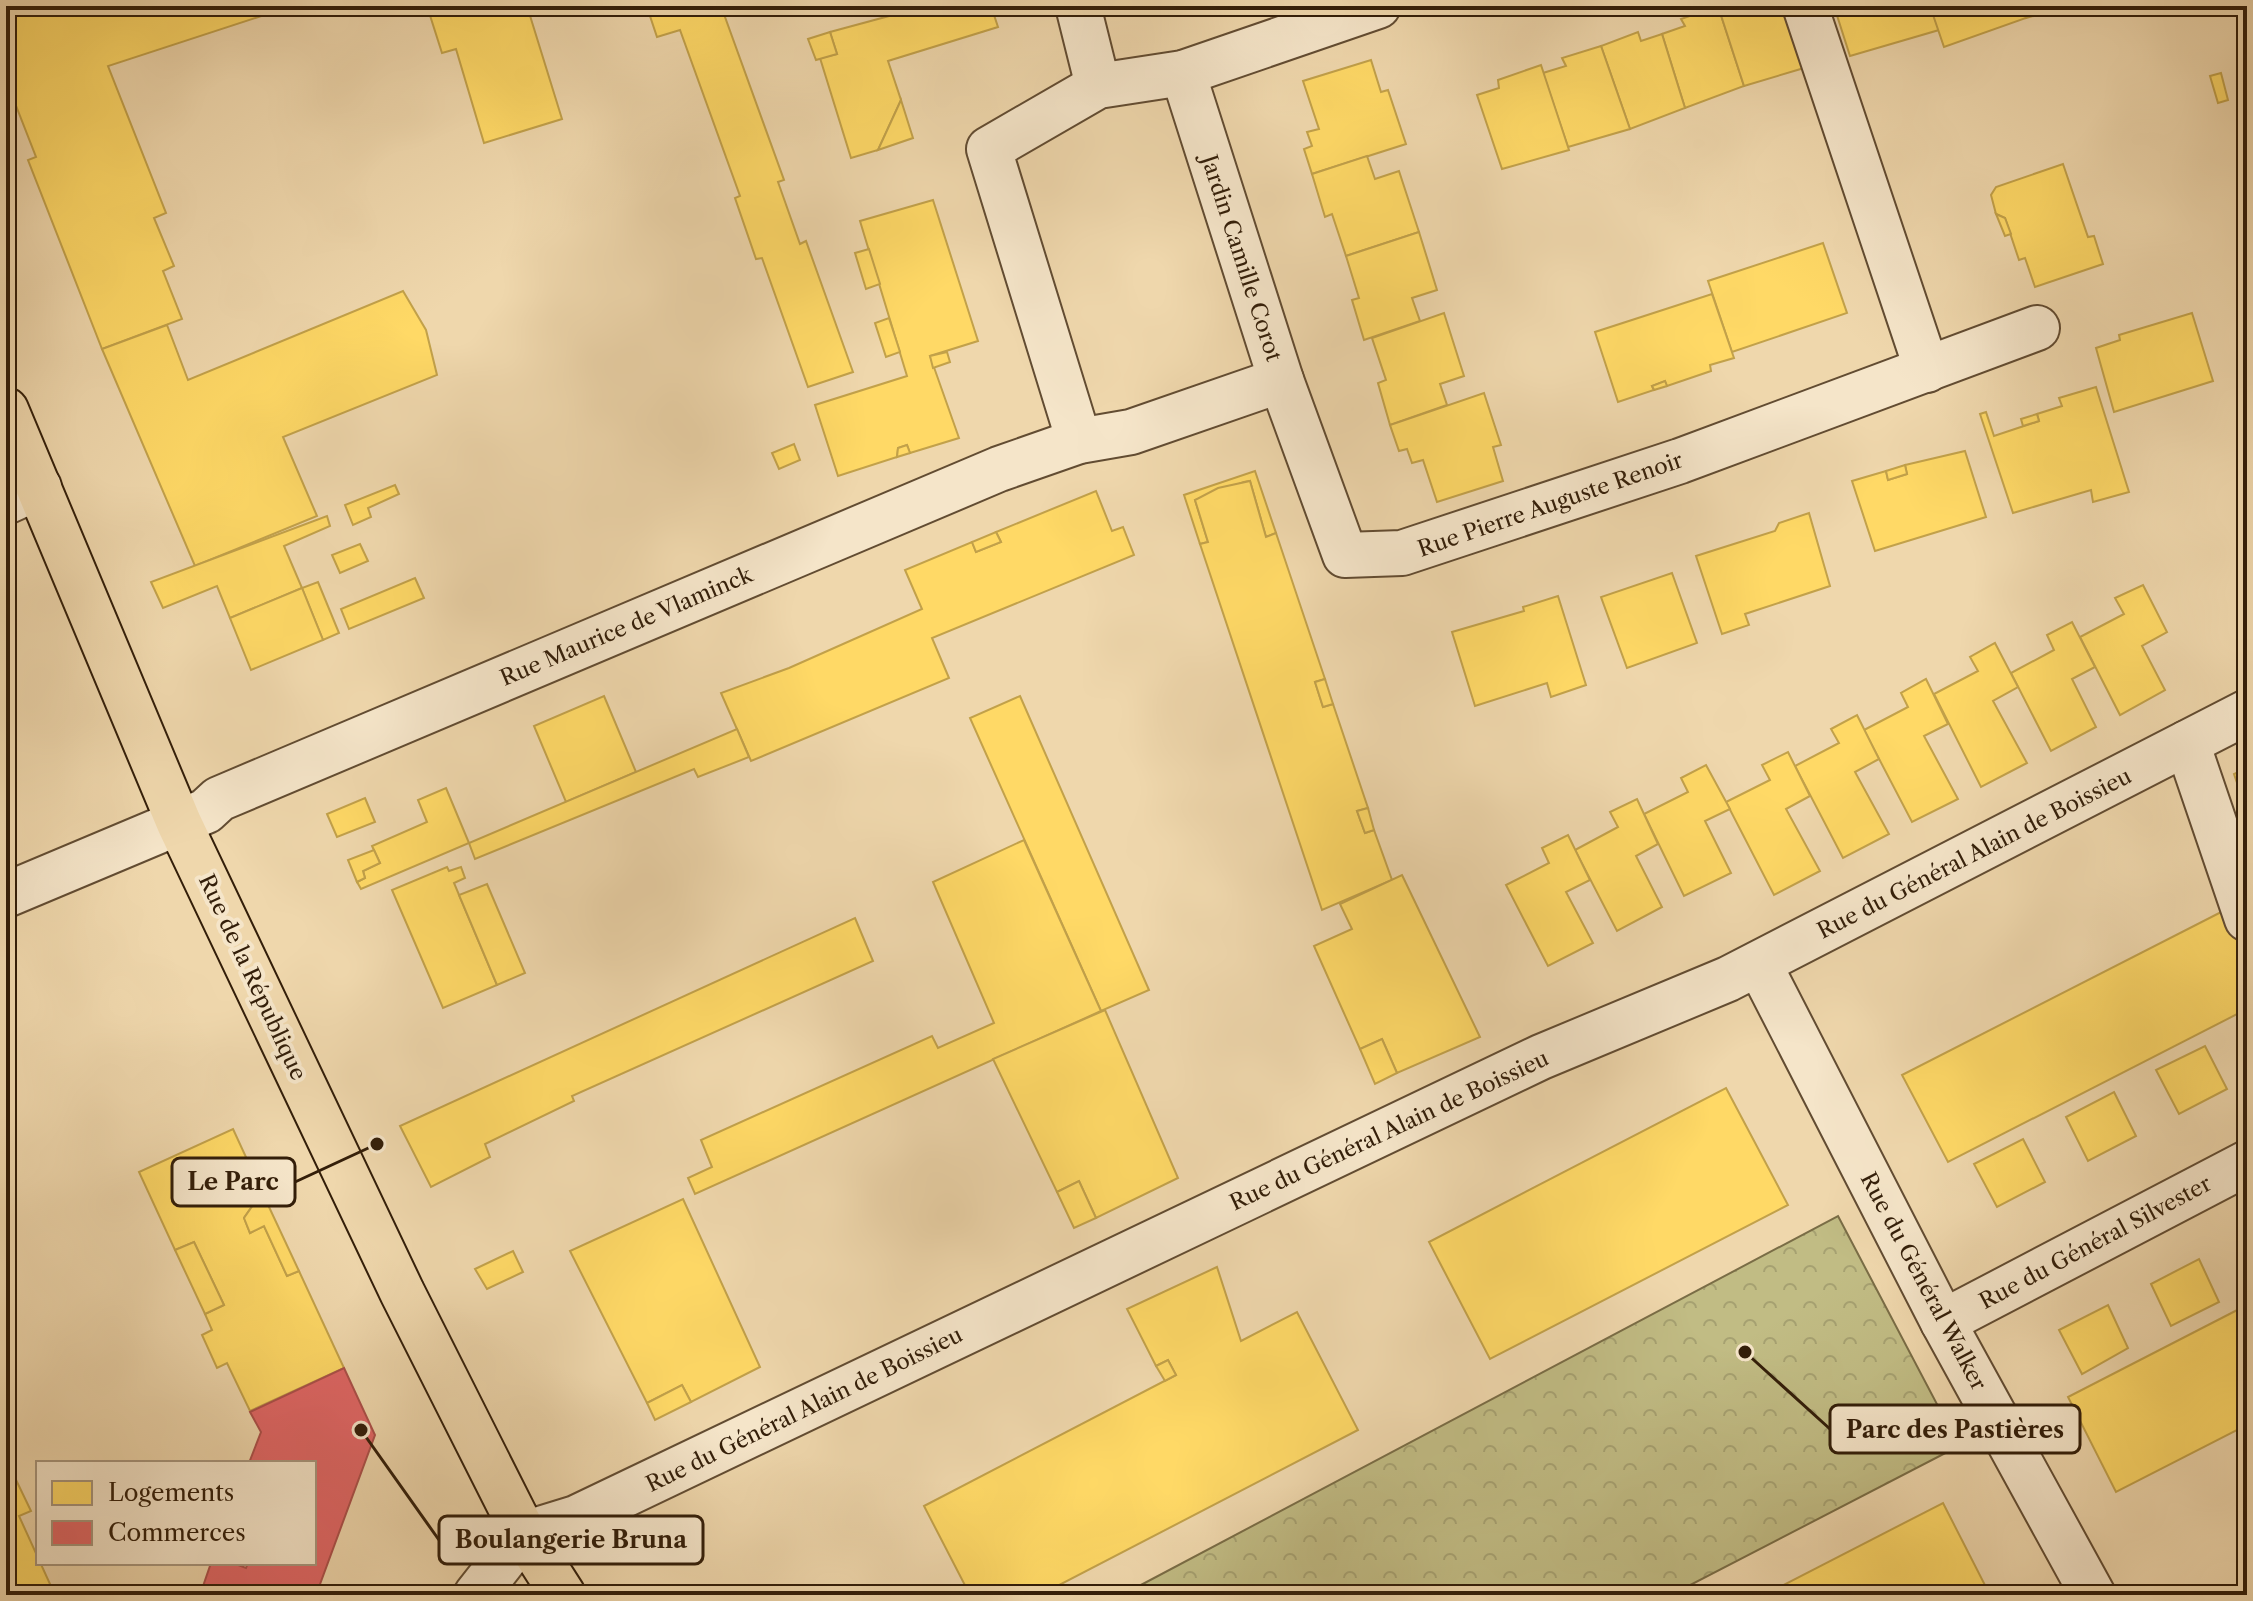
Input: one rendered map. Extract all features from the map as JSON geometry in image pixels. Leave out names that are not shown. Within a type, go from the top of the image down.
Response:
[{"type":"main road","name":"Rue de la République","points":[[6,410],[22,495],[402,1292],[524,1534],[563,1595]]},
{"type":"street","points":[[1078,6],[1098,86]]},
{"type":"street","points":[[1079,441],[989,149],[1098,86],[1183,73],[1378,6]]},
{"type":"street","points":[[1805,6],[1927,370]]},
{"type":"street","name":"Jardin Camille Corot","points":[[1079,441],[1131,432],[1281,380],[1183,73]]},
{"type":"street","name":"Rue Pierre Auguste Renoir","points":[[1281,380],[1345,555],[1402,553],[1680,461],[2037,328]]},
{"type":"street","name":"Rue Maurice de Vlaminck","points":[[6,895],[179,823],[206,811],[219,799],[536,664],[999,469],[1079,441]]},
{"type":"street","name":"Rue du Général Alain de Boissieu","points":[[524,1534],[576,1518],[1527,1064],[1759,964],[2247,712]]},
{"type":"street","points":[[2187,743],[2247,919]]},
{"type":"street","name":"Rue du Général Walker","points":[[1759,964],[1943,1322],[2093,1595]]},
{"type":"street","name":"Rue du Général Silvester","points":[[1943,1322],[2247,1163]]},
{"type":"street","points":[[476,1595],[524,1534]]},
{"type":"green space","points":[[1838,1216],[1959,1446],[1671,1595],[1122,1595]]},
{"type":"building: Logements","points":[[6,6],[292,6],[108,66],[166,213],[154,218],[174,266],[163,271],[182,319],[102,349],[28,160],[36,157],[6,80]]},
{"type":"building: Logements","points":[[427,6],[527,6],[562,119],[484,143],[456,49],[442,53]]},
{"type":"building: Logements","points":[[659,6],[721,6],[784,180],[778,182],[800,244],[806,241],[853,372],[808,387],[762,258],[756,259],[735,198],[740,196],[680,30],[657,37],[648,10]]},
{"type":"building: Logements","points":[[773,6],[793,6],[776,12]]},
{"type":"building: Logements","points":[[914,6],[991,6],[998,27],[888,61],[901,100],[878,150],[851,158],[820,58],[837,54],[830,32],[915,9]]},
{"type":"building: Logements","points":[[1718,6],[1744,86],[1685,108],[1662,34],[1685,26],[1681,19]]},
{"type":"building: Logements","points":[[1718,6],[1784,6],[1804,68],[1744,86]]},
{"type":"building: Logements","points":[[1834,6],[1930,6],[1939,30],[1850,56]]},
{"type":"building: Logements","points":[[1930,6],[2022,6],[2026,18],[1944,47]]},
{"type":"building: Logements","points":[[2022,6],[2070,6],[2026,18]]},
{"type":"building: Logements","points":[[830,32],[837,54],[816,60],[808,39]]},
{"type":"building: Logements","points":[[1638,32],[1641,41],[1662,34],[1685,108],[1630,129],[1601,46]]},
{"type":"building: Logements","points":[[1601,46],[1630,129],[1568,147],[1543,73],[1566,66],[1562,58]]},
{"type":"building: Logements","points":[[1371,60],[1381,92],[1388,90],[1406,144],[1312,174],[1304,149],[1312,146],[1307,132],[1319,129],[1303,81]]},
{"type":"building: Logements","points":[[1541,65],[1569,150],[1502,169],[1477,95],[1499,88],[1498,80]]},
{"type":"building: Logements","points":[[2221,73],[2228,100],[2218,103],[2210,76]]},
{"type":"building: Logements","points":[[901,100],[913,138],[878,150]]},
{"type":"building: Logements","points":[[2247,102],[2247,135],[2239,104]]},
{"type":"building: Logements","points":[[1367,156],[1375,179],[1399,171],[1419,232],[1346,256],[1332,214],[1325,217],[1312,174]]},
{"type":"building: Logements","points":[[2063,164],[2088,237],[2094,236],[2103,264],[2035,287],[2025,258],[2019,260],[2005,218],[1996,214],[1991,195],[1996,187]]},
{"type":"building: Logements","points":[[933,200],[978,341],[930,356],[959,438],[910,453],[907,445],[898,448],[897,457],[838,476],[815,405],[907,376],[860,221]]},
{"type":"building: Logements","points":[[1996,214],[2005,218],[2011,234],[2005,236]]},
{"type":"building: Logements","points":[[1419,232],[1437,290],[1412,298],[1420,321],[1364,340],[1352,300],[1359,298],[1346,256]]},
{"type":"building: Logements","points":[[1823,243],[1847,313],[1732,352],[1708,281]]},
{"type":"building: Logements","points":[[869,249],[880,284],[866,289],[855,253]]},
{"type":"building: Logements","points":[[403,291],[426,330],[437,375],[283,437],[317,516],[195,566],[102,349],[167,325],[188,380]]},
{"type":"building: Logements","points":[[1712,294],[1734,358],[1710,365],[1711,371],[1667,386],[1665,381],[1652,386],[1654,390],[1618,402],[1595,332]]},
{"type":"building: Logements","points":[[1444,313],[1464,376],[1440,384],[1447,405],[1390,425],[1378,383],[1386,380],[1372,338]]},
{"type":"building: Logements","points":[[2192,313],[2213,381],[2114,412],[2096,348],[2120,340],[2119,335]]},
{"type":"building: Logements","points":[[889,318],[900,352],[886,357],[875,323]]},
{"type":"building: Logements","points":[[947,352],[950,362],[933,368],[930,356]]},
{"type":"building: Logements","points":[[1665,381],[1667,386],[1654,390],[1652,386]]},
{"type":"building: Logements","points":[[2096,387],[2129,492],[2093,502],[2091,490],[2013,513],[1980,414],[1986,412],[1994,436],[2039,421],[2037,414],[2062,406],[2059,398]]},
{"type":"building: Logements","points":[[1484,393],[1501,445],[1493,447],[1503,481],[1437,502],[1423,460],[1412,463],[1407,449],[1399,451],[1390,425]]},
{"type":"building: Logements","points":[[2037,414],[2039,421],[2023,426],[2021,419]]},
{"type":"building: Logements","points":[[794,444],[800,460],[779,469],[772,453]]},
{"type":"building: Logements","points":[[907,445],[910,453],[897,457],[898,448]]},
{"type":"building: Logements","points":[[1965,451],[1986,517],[1875,551],[1852,481],[1886,471],[1888,480],[1907,474],[1905,465]]},
{"type":"building: Logements","points":[[1905,465],[1907,474],[1888,480],[1886,471]]},
{"type":"building: Logements","points":[[1255,471],[1276,533],[1266,537],[1250,481],[1195,500],[1208,542],[1200,544],[1184,495]]},
{"type":"building: Logements","points":[[1250,481],[1266,537],[1276,533],[1325,679],[1315,682],[1323,707],[1333,704],[1368,808],[1357,811],[1365,833],[1374,830],[1392,880],[1322,910],[1200,544],[1208,542],[1195,500],[1218,488]]},
{"type":"building: Logements","points":[[395,485],[399,494],[368,508],[371,517],[353,525],[345,505]]},
{"type":"building: Logements","points":[[1096,491],[1112,531],[1123,527],[1134,555],[932,638],[949,678],[751,761],[721,693],[789,668],[922,609],[905,570],[972,542],[976,552],[1001,542],[996,532]]},
{"type":"building: Logements","points":[[1809,513],[1830,586],[1745,614],[1749,625],[1722,634],[1696,556],[1775,531],[1779,523]]},
{"type":"building: Logements","points":[[327,516],[330,526],[284,546],[302,588],[230,618],[217,586],[163,608],[151,582]]},
{"type":"building: Logements","points":[[996,532],[1001,542],[976,552],[972,542]]},
{"type":"building: Logements","points":[[360,544],[368,561],[340,573],[332,555]]},
{"type":"building: Logements","points":[[1672,573],[1697,643],[1627,668],[1601,597]]},
{"type":"building: Logements","points":[[415,578],[424,598],[349,629],[341,609]]},
{"type":"building: Logements","points":[[318,582],[339,633],[323,640],[302,588]]},
{"type":"building: Logements","points":[[2143,585],[2167,632],[2142,646],[2165,690],[2120,715],[2080,637],[2124,614],[2115,598]]},
{"type":"building: Logements","points":[[302,588],[323,640],[251,670],[230,618]]},
{"type":"building: Logements","points":[[1558,596],[1586,685],[1551,697],[1547,683],[1475,706],[1452,632],[1524,611],[1523,607]]},
{"type":"building: Logements","points":[[2072,622],[2095,667],[2072,679],[2096,727],[2051,751],[2011,673],[2054,650],[2047,635]]},
{"type":"building: Logements","points":[[1995,643],[2018,687],[1993,701],[2027,763],[1981,787],[1934,694],[1978,671],[1970,657]]},
{"type":"building: Logements","points":[[1325,679],[1333,704],[1323,707],[1315,682]]},
{"type":"building: Logements","points":[[1926,679],[1948,724],[1924,736],[1958,799],[1912,822],[1864,730],[1908,707],[1901,693]]},
{"type":"building: Logements","points":[[604,696],[636,772],[566,802],[534,726]]},
{"type":"building: Logements","points":[[1020,696],[1149,990],[1101,1011],[970,718]]},
{"type":"building: Logements","points":[[1857,715],[1879,759],[1855,772],[1889,834],[1843,858],[1795,766],[1839,743],[1831,729]]},
{"type":"building: Logements","points":[[737,729],[749,757],[698,777],[694,769],[475,859],[469,843]]},
{"type":"building: Logements","points":[[1788,752],[1810,796],[1786,809],[1820,871],[1774,895],[1726,802],[1770,780],[1762,765]]},
{"type":"building: Logements","points":[[1706,765],[1730,809],[1705,821],[1731,873],[1684,896],[1644,814],[1688,792],[1681,778]]},
{"type":"building: Logements","points":[[2247,768],[2247,812],[2234,774]]},
{"type":"building: Logements","points":[[446,788],[469,843],[361,889],[357,882],[365,878],[363,871],[380,863],[372,846],[427,822],[418,800]]},
{"type":"building: Logements","points":[[365,798],[375,822],[337,837],[327,814]]},
{"type":"building: Logements","points":[[1637,799],[1658,844],[1636,856],[1662,907],[1617,931],[1575,850],[1618,827],[1610,812]]},
{"type":"building: Logements","points":[[1368,808],[1374,830],[1365,833],[1357,811]]},
{"type":"building: Logements","points":[[1568,835],[1590,880],[1566,892],[1593,943],[1548,966],[1506,885],[1549,863],[1542,848]]},
{"type":"building: Logements","points":[[1024,840],[1101,1011],[695,1194],[688,1178],[712,1167],[701,1140],[932,1036],[938,1048],[994,1023],[933,882]]},
{"type":"building: Logements","points":[[374,850],[380,863],[363,871],[365,878],[357,882],[348,860]]},
{"type":"building: Logements","points":[[447,867],[449,871],[461,867],[465,878],[454,883],[497,985],[443,1008],[392,890]]},
{"type":"building: Logements","points":[[1402,875],[1480,1037],[1397,1073],[1382,1039],[1360,1049],[1314,946],[1352,929],[1340,904]]},
{"type":"building: Logements","points":[[487,884],[525,973],[497,985],[459,895]]},
{"type":"building: Logements","points":[[2231,907],[2247,953],[2247,1009],[1948,1162],[1902,1075]]},
{"type":"building: Logements","points":[[855,918],[873,961],[572,1096],[574,1101],[485,1144],[490,1157],[431,1187],[400,1126]]},
{"type":"building: Logements","points":[[1105,1010],[1178,1178],[1096,1218],[1079,1181],[1057,1192],[993,1059]]},
{"type":"building: Logements","points":[[2247,1023],[2247,1042],[2239,1027]]},
{"type":"building: Logements","points":[[1382,1039],[1397,1073],[1375,1084],[1360,1049]]},
{"type":"building: Logements","points":[[2205,1046],[2227,1089],[2179,1114],[2156,1070]]},
{"type":"building: Logements","points":[[1726,1088],[1788,1205],[1490,1359],[1429,1242]]},
{"type":"building: Logements","points":[[2114,1092],[2136,1136],[2088,1161],[2066,1117]]},
{"type":"building: Logements","points":[[233,1129],[262,1192],[244,1218],[250,1233],[264,1226],[287,1276],[299,1271],[344,1368],[250,1411],[227,1363],[217,1368],[202,1335],[212,1330],[205,1314],[224,1305],[194,1242],[175,1250],[139,1172]]},
{"type":"building: Logements","points":[[2023,1139],[2045,1182],[1997,1207],[1974,1164]]},
{"type":"building: Logements","points":[[1079,1181],[1096,1218],[1074,1228],[1057,1192]]},
{"type":"building: Logements","points":[[262,1192],[299,1271],[287,1276],[264,1226],[250,1233],[244,1218]]},
{"type":"building: Logements","points":[[683,1199],[760,1367],[691,1402],[682,1385],[647,1403],[570,1251]]},
{"type":"building: Logements","points":[[194,1242],[224,1305],[205,1314],[175,1250]]},
{"type":"building: Logements","points":[[513,1251],[523,1272],[487,1289],[475,1269]]},
{"type":"building: Logements","points":[[2199,1259],[2219,1302],[2171,1326],[2151,1284]]},
{"type":"building: Logements","points":[[1217,1267],[1241,1341],[1297,1312],[1358,1430],[1040,1595],[970,1595],[924,1506],[1176,1375],[1168,1360],[1156,1366],[1127,1309]]},
{"type":"building: Logements","points":[[2108,1305],[2128,1348],[2082,1374],[2059,1330]]},
{"type":"building: Logements","points":[[2247,1305],[2247,1425],[2116,1492],[2068,1397]]},
{"type":"building: Logements","points":[[1168,1360],[1176,1375],[1165,1381],[1156,1366]]},
{"type":"building: Logements","points":[[682,1385],[691,1402],[655,1420],[647,1403]]},
{"type":"building: Logements","points":[[6,1459],[31,1511],[19,1516],[36,1553],[36,1565],[41,1565],[55,1595],[6,1595]]},
{"type":"building: Logements","points":[[1943,1503],[1990,1595],[1764,1595]]},
{"type":"building: Commerces","points":[[344,1368],[375,1435],[316,1595],[200,1595],[210,1565],[246,1568],[247,1565],[316,1565],[316,1461],[250,1461],[261,1432],[250,1412]]},
{"type":"place","name":"Le Parc","points":[[377,1144]]},
{"type":"place","name":"Parc des Pastières","points":[[1745,1352]]},
{"type":"place","name":"Boulangerie Bruna","points":[[361,1430]]}]
